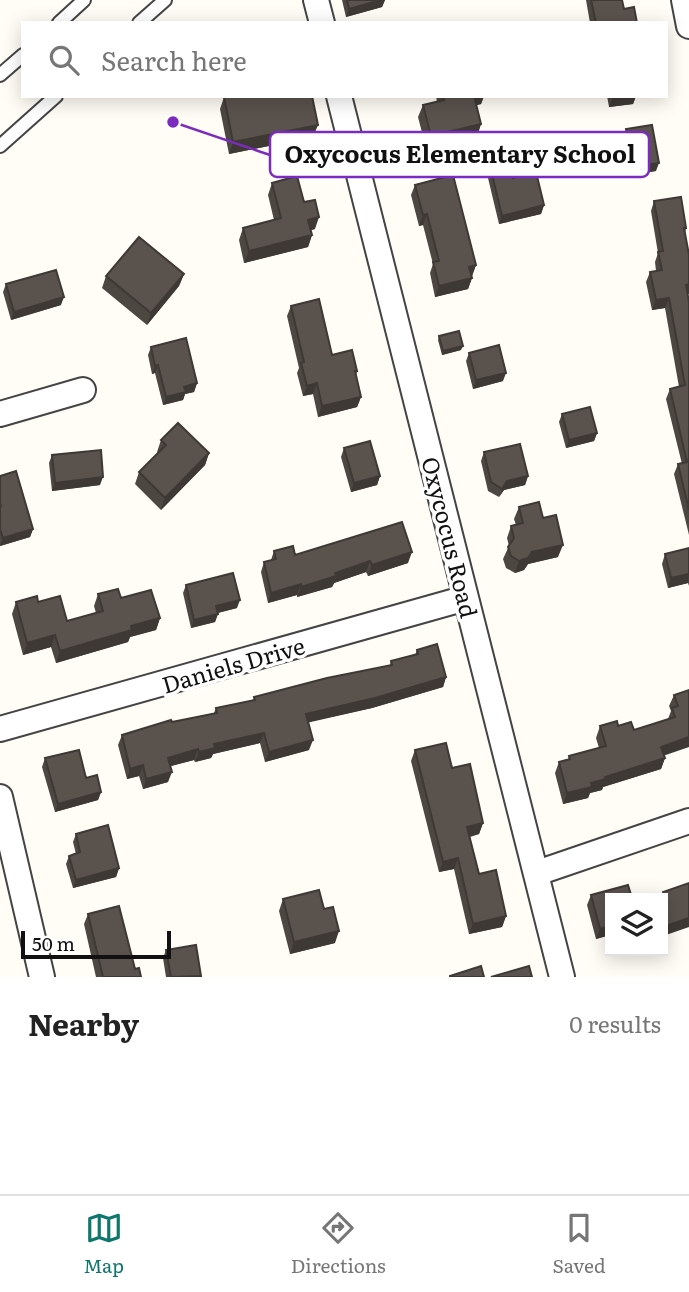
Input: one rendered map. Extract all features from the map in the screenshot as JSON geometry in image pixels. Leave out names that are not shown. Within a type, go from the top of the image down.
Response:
[{"type":"street","points":[[317,0],[322,21]]},
{"type":"street","points":[[684,0],[689,26]]},
{"type":"street","name":"Oxycocus Road","points":[[340,98],[562,977]]},
{"type":"street","points":[[0,414],[83,390]]},
{"type":"street","name":"Daniels Drive","points":[[0,729],[466,598]]},
{"type":"street","points":[[0,797],[42,977]]},
{"type":"street","points":[[537,873],[689,821]]},
{"type":"lane","points":[[60,21],[84,0]]},
{"type":"lane","points":[[141,21],[165,0]]},
{"type":"lane","points":[[0,75],[21,57]]},
{"type":"lane","points":[[0,146],[54,98]]},
{"type":"building","points":[[347,0],[381,0],[349,9]]},
{"type":"building","points":[[591,0],[622,0],[624,9],[634,7],[637,21],[596,21]]},
{"type":"building","points":[[224,98],[312,98],[318,125],[233,142]]},
{"type":"building","points":[[474,98],[481,124],[431,136],[423,105],[444,100]]},
{"type":"building","points":[[652,125],[659,163],[633,167],[632,157],[623,158],[622,152],[609,155],[606,136],[627,133],[626,129]]},
{"type":"building","points":[[510,165],[513,178],[536,172],[544,205],[502,216],[491,170]]},
{"type":"building","points":[[453,175],[476,265],[469,267],[472,278],[439,286],[433,262],[439,261],[427,214],[423,215],[415,185]]},
{"type":"building","points":[[297,176],[304,202],[315,200],[319,217],[308,220],[312,235],[249,251],[243,228],[281,218],[272,183]]},
{"type":"building","points":[[681,197],[689,255],[689,284],[686,285],[689,302],[689,510],[678,464],[687,462],[670,389],[685,385],[669,298],[656,300],[650,272],[662,270],[658,252],[663,251],[654,201]]},
{"type":"building","points":[[139,237],[184,274],[151,313],[106,276]]},
{"type":"building","points":[[56,270],[64,297],[14,312],[6,284]]},
{"type":"building","points":[[319,299],[332,355],[352,350],[361,397],[322,406],[317,383],[307,386],[291,306]]},
{"type":"building","points":[[459,331],[463,346],[443,351],[439,336]]},
{"type":"building","points":[[186,338],[197,383],[184,387],[186,392],[166,397],[151,347]]},
{"type":"building","points":[[499,345],[506,373],[476,380],[469,353]]},
{"type":"building","points":[[590,407],[597,433],[569,440],[562,414]]},
{"type":"building","points":[[178,423],[209,453],[165,498],[139,472],[166,445],[161,440]]},
{"type":"building","points":[[370,441],[380,476],[354,483],[344,448]]},
{"type":"building","points":[[520,444],[528,476],[507,481],[502,489],[491,482],[484,452]]},
{"type":"building","points":[[101,450],[103,477],[55,483],[52,455]]},
{"type":"building","points":[[16,471],[33,529],[3,538],[0,529],[0,476]]},
{"type":"building","points":[[539,502],[543,518],[556,515],[563,545],[532,552],[528,558],[519,561],[511,556],[508,547],[514,538],[511,526],[523,523],[519,507]]},
{"type":"building","points":[[402,522],[412,552],[372,565],[370,561],[335,573],[336,576],[271,593],[264,562],[276,559],[274,551],[293,546],[295,555]]},
{"type":"building","points":[[689,548],[689,574],[671,578],[665,554]]},
{"type":"building","points":[[233,573],[240,600],[216,606],[218,614],[194,620],[186,585]]},
{"type":"building","points":[[118,589],[121,598],[151,590],[160,618],[131,626],[132,630],[60,651],[55,635],[27,643],[16,602],[37,596],[38,602],[60,596],[67,621],[103,611],[98,594]]},
{"type":"building","points":[[437,644],[446,677],[375,698],[306,714],[313,740],[269,752],[264,733],[214,744],[215,748],[199,752],[198,749],[168,758],[172,772],[146,779],[143,765],[130,769],[122,735],[171,720],[172,722],[217,713],[216,708],[255,700],[254,697],[327,678],[392,665],[391,661],[418,654],[417,650]]},
{"type":"building","points":[[689,690],[689,737],[661,747],[665,758],[605,777],[606,779],[591,783],[592,787],[567,793],[559,762],[570,759],[569,756],[606,746],[600,726],[617,721],[618,726],[631,722],[634,730],[675,717],[672,708],[678,706],[674,695]]},
{"type":"building","points":[[446,743],[452,768],[470,764],[483,823],[467,827],[479,874],[496,870],[506,916],[473,924],[458,858],[443,862],[415,750]]},
{"type":"building","points":[[79,750],[86,778],[97,775],[101,792],[58,804],[45,758]]},
{"type":"building","points":[[108,825],[119,868],[76,880],[69,856],[80,852],[76,834]]},
{"type":"building","points":[[689,883],[689,918],[668,925],[668,893],[663,892]]},
{"type":"building","points":[[628,885],[630,893],[605,893],[605,928],[600,929],[591,895]]},
{"type":"building","points":[[319,890],[324,909],[333,907],[339,931],[294,942],[283,899]]},
{"type":"building","points":[[119,906],[135,969],[139,968],[141,977],[103,977],[88,914]]},
{"type":"building","points":[[196,945],[201,976],[171,977],[166,950]]},
{"type":"building","points":[[481,966],[484,977],[450,977],[450,976]]},
{"type":"building","points":[[529,966],[532,977],[491,977]]},
{"type":"place","name":"Oxycocus Elementary School","points":[[173,122]]}]
